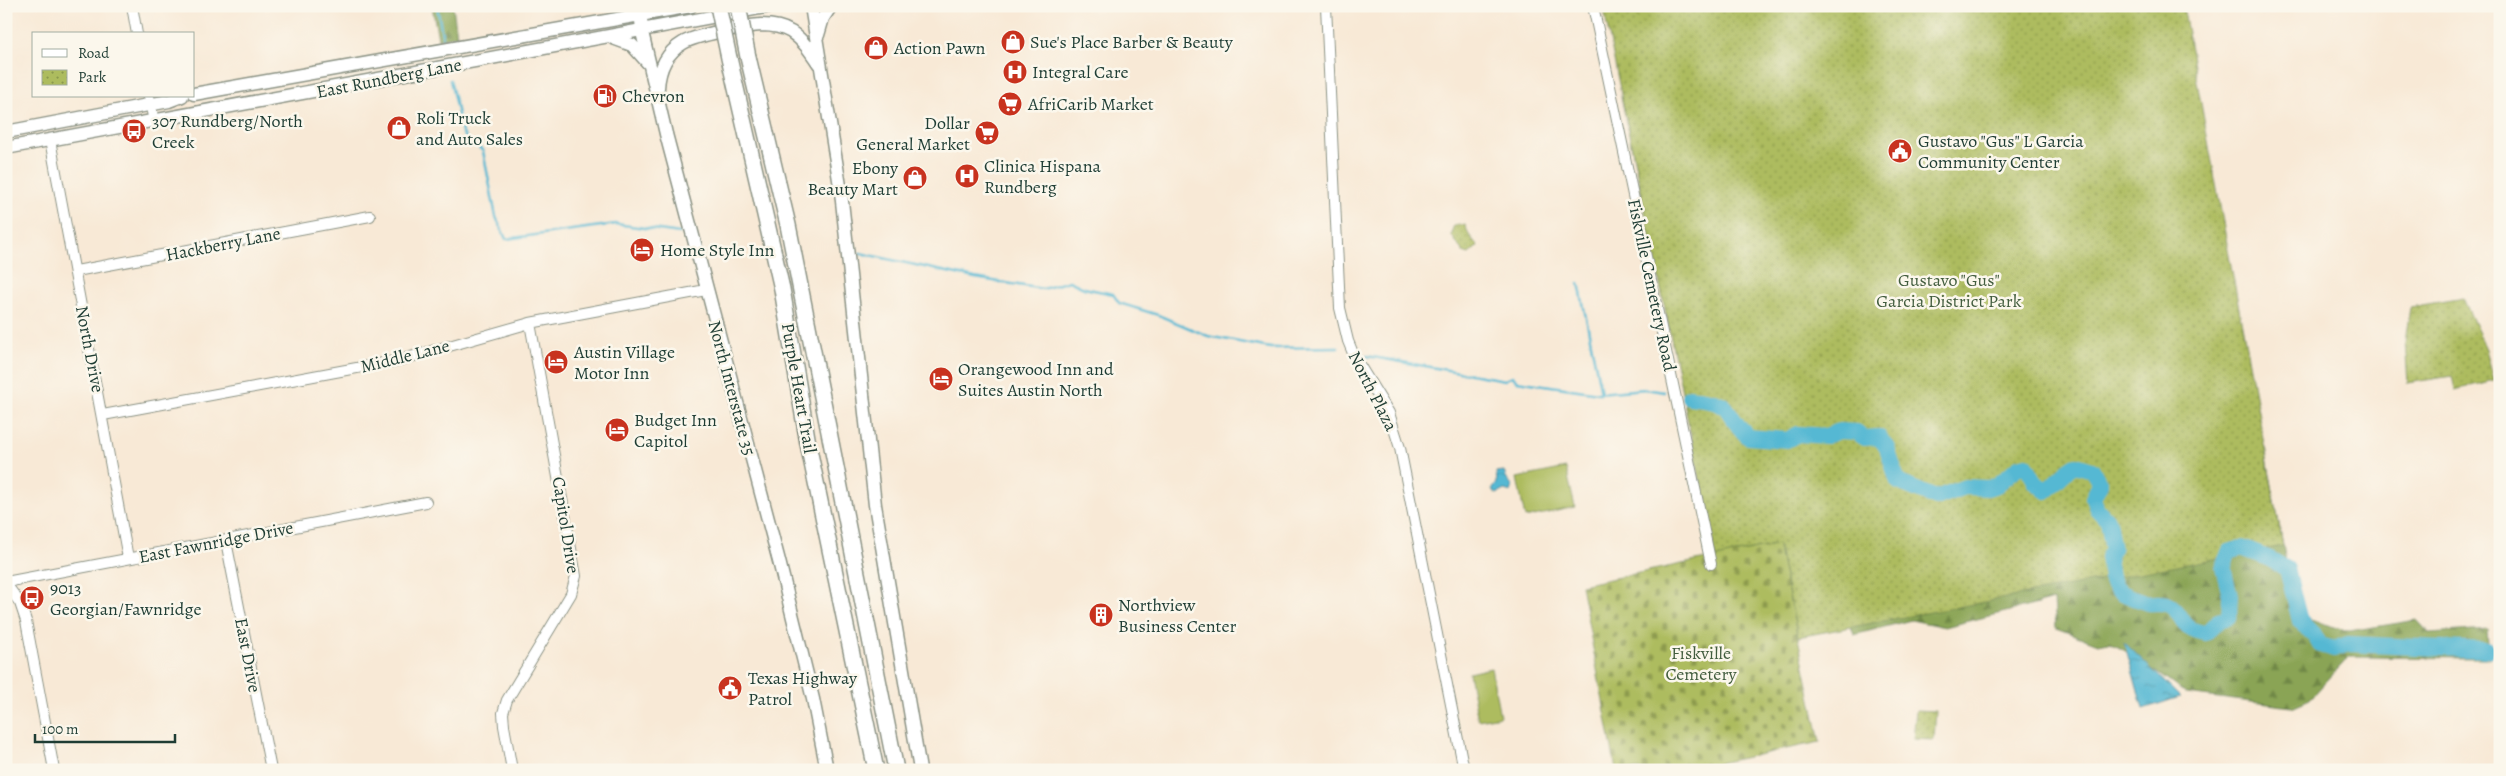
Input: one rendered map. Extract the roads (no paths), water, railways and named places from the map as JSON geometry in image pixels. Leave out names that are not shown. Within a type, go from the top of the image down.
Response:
[{"type":"highway","name":"Purple Heart Trail","points":[[718,6],[782,289],[808,444],[876,770]]},
{"type":"highway","name":"Purple Heart Trail","points":[[738,6],[748,57],[788,225],[896,770]]},
{"type":"highway","points":[[878,680],[898,734],[905,770]]},
{"type":"main road","name":"East Rundberg Lane","points":[[195,94],[487,43],[641,11],[691,6]]},
{"type":"main road","name":"East Rundberg Lane","points":[[6,148],[642,32],[771,6]]},
{"type":"main road","points":[[811,6],[841,192],[875,505],[920,770]]},
{"type":"main road","points":[[817,40],[820,26],[831,6]]},
{"type":"main road","name":"North Interstate 35","points":[[641,11],[642,32],[650,68],[706,290],[782,570],[813,699],[827,770]]},
{"type":"main road","points":[[658,97],[661,70],[667,58],[684,42],[700,36],[762,25],[778,27],[799,38],[820,66]]},
{"type":"main road","points":[[610,37],[632,44],[650,68]]},
{"type":"main road","points":[[487,43],[490,59]]},
{"type":"main road","points":[[282,79],[285,98]]},
{"type":"main road","points":[[6,132],[169,98]]},
{"type":"street","points":[[132,6],[137,32]]},
{"type":"street","name":"North Plaza","points":[[1326,6],[1340,308],[1346,334],[1355,358],[1388,413],[1400,448],[1464,770]]},
{"type":"street","name":"Fiskville Cemetery Road","points":[[1594,6],[1711,564]]},
{"type":"street","points":[[150,101],[154,122]]},
{"type":"street","name":"North Drive","points":[[50,140],[103,415],[128,558]]},
{"type":"street","name":"Hackberry Lane","points":[[76,271],[370,216]]},
{"type":"street","name":"Middle Lane","points":[[103,415],[400,360],[530,323],[706,290]]},
{"type":"street","name":"Capitol Drive","points":[[512,770],[503,713],[508,700],[571,594],[576,576],[530,323]]},
{"type":"street","name":"East Fawnridge Drive","points":[[6,583],[426,502]]},
{"type":"street","name":"East Drive","points":[[226,541],[271,770]]},
{"type":"street","points":[[6,583],[20,603],[26,621],[54,770]]},
{"type":"water","points":[[1504,471],[1506,478],[1513,486],[1511,492],[1504,490],[1497,494],[1492,490],[1497,483],[1496,472]]},
{"type":"water","points":[[2124,642],[2180,697],[2143,709]]},
{"type":"waterway","points":[[437,6],[443,40]]},
{"type":"waterway","points":[[450,80],[462,132],[465,137],[483,151],[496,217],[506,239],[616,224],[680,233]]},
{"type":"waterway","points":[[2496,84],[2500,96]]},
{"type":"waterway","points":[[860,253],[975,278],[1043,289],[1069,281],[1084,288],[1113,294],[1119,303],[1158,315],[1208,336],[1270,348],[1338,347]]},
{"type":"waterway","points":[[1579,283],[1601,393]]},
{"type":"waterway","points":[[1367,356],[1505,380],[1512,376],[1517,381],[1598,393],[1645,389],[1664,392]]},
{"type":"waterway","points":[[1689,397],[1722,404],[1748,437],[1787,440],[1798,434],[1826,436],[1839,431],[1857,432],[1864,438],[1879,437],[1887,448],[1898,482],[1936,498],[1965,487],[1988,488],[1997,485],[2018,467],[2026,465],[2036,483],[2046,491],[2076,465],[2092,470],[2100,484],[2093,498],[2097,509],[2108,521],[2113,549],[2108,557],[2111,578],[2115,587],[2126,595],[2146,603],[2168,604],[2176,610],[2187,626],[2197,631],[2206,633],[2218,621],[2229,616],[2230,595],[2223,568],[2229,552],[2242,548],[2270,559],[2287,569],[2300,621],[2315,636],[2320,645],[2334,649],[2348,644],[2487,650]]},
{"type":"place","name":"Sue's Place Barber & Beauty","points":[[1013,42]]},
{"type":"place","name":"Action Pawn","points":[[876,48]]},
{"type":"place","name":"Integral Care","points":[[1015,72]]},
{"type":"place","name":"Chevron","points":[[605,96]]},
{"type":"place","name":"AfriCarib Market","points":[[1010,104]]},
{"type":"place","name":"Roli Truck and Auto Sales","points":[[399,128]]},
{"type":"place","name":"307 Rundberg/North Creek","points":[[134,131]]},
{"type":"place","name":"Dollar General Market","points":[[987,133]]},
{"type":"place","name":"Gustavo \"Gus\" L Garcia Community Center","points":[[1900,151]]},
{"type":"place","name":"Clinica Hispana Rundberg","points":[[967,176]]},
{"type":"place","name":"Ebony Beauty Mart","points":[[915,178]]},
{"type":"place","name":"Home Style Inn","points":[[642,250]]},
{"type":"place","name":"Austin Village Motor Inn","points":[[556,362]]},
{"type":"place","name":"Orangewood Inn and Suites Austin North","points":[[941,379]]},
{"type":"place","name":"Budget Inn Capitol","points":[[617,430]]},
{"type":"place","name":"9013 Georgian/Fawnridge","points":[[32,598]]},
{"type":"place","name":"Northview Business Center","points":[[1101,615]]},
{"type":"place","name":"Texas Highway Patrol","points":[[730,688]]},
{"type":"park label","name":"Gustavo \"Gus\" Garcia District Park","points":[[1949,290]]},
{"type":"park label","name":"Fiskville Cemetery","points":[[1701,663]]}]
